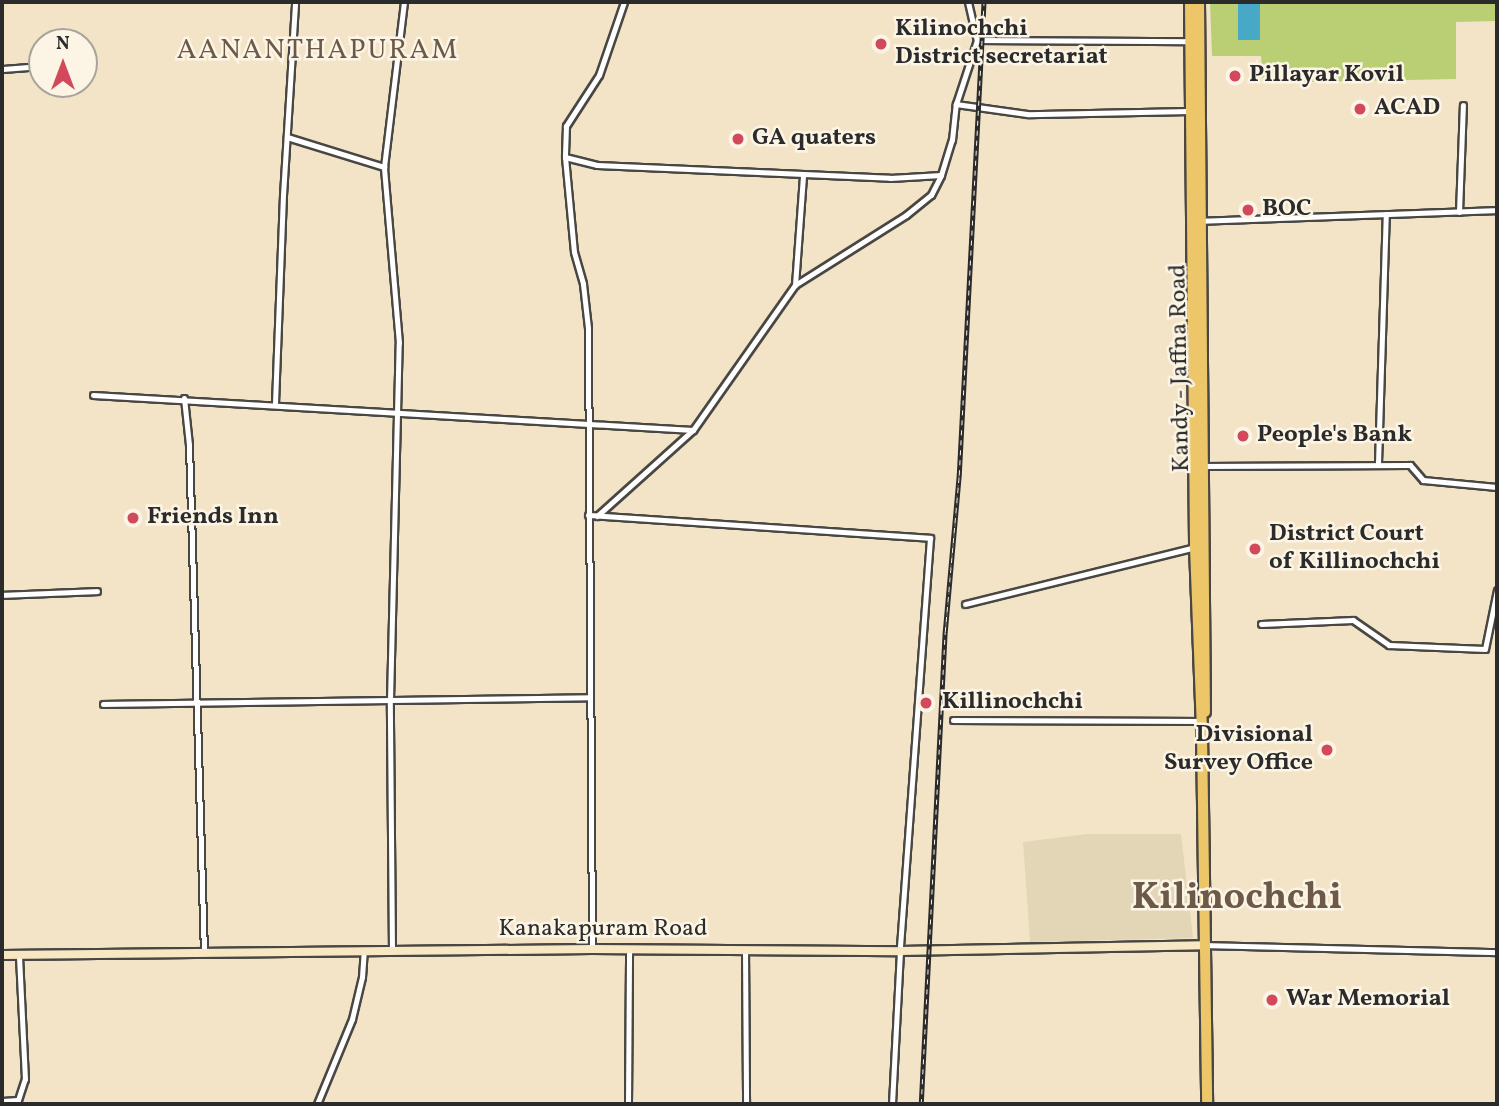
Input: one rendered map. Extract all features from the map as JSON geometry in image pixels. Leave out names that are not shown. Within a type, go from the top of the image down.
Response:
[{"type":"highway","name":"Kandy - Jaffna Road","points":[[1190,2],[1195,41],[1208,1104]]},
{"type":"highway","name":"Kandy - Jaffna Road","points":[[1196,221],[1191,111],[1199,2]]},
{"type":"highway","name":"Kandy - Jaffna Road","points":[[1199,466],[1195,547],[1202,721]]},
{"type":"street","points":[[275,403],[286,137],[295,2]]},
{"type":"street","points":[[392,951],[390,701],[399,343],[384,167],[404,2]]},
{"type":"street","points":[[592,949],[588,328],[583,285],[575,251],[565,157],[566,127],[600,75],[624,2]]},
{"type":"street","points":[[597,516],[694,430],[795,285],[906,215],[931,195],[941,175],[951,140],[956,104],[977,40],[968,2]]},
{"type":"street","points":[[977,40],[1195,41]]},
{"type":"street","points":[[2,69],[28,67]]},
{"type":"street","points":[[956,104],[1027,114],[1191,111]]},
{"type":"street","points":[[1459,212],[1463,105]]},
{"type":"street","points":[[286,137],[384,167]]},
{"type":"street","points":[[565,157],[597,165],[890,178],[941,175]]},
{"type":"street","points":[[795,285],[803,174]]},
{"type":"street","points":[[1196,221],[1497,210]]},
{"type":"street","points":[[1378,463],[1386,214]]},
{"type":"street","points":[[93,395],[398,410],[587,425],[694,430]]},
{"type":"street","points":[[184,398],[189,445],[204,953]]},
{"type":"street","points":[[1199,466],[1378,463],[1410,465],[1423,480],[1497,487]]},
{"type":"street","points":[[588,515],[930,538],[900,951],[892,1104]]},
{"type":"street","points":[[965,604],[1195,547]]},
{"type":"street","points":[[1261,624],[1353,620],[1389,645],[1485,649],[1497,590]]},
{"type":"street","points":[[2,595],[97,591]]},
{"type":"street","points":[[103,704],[590,697]]},
{"type":"street","points":[[954,720],[1202,721]]},
{"type":"street","points":[[1204,945],[1497,952]]},
{"type":"street","name":"Kanakapuram Road","points":[[2,955],[592,949],[900,951],[1204,945]]},
{"type":"street","points":[[628,1104],[629,949]]},
{"type":"street","points":[[745,950],[746,1104]]},
{"type":"street","points":[[317,1104],[352,1019],[362,977],[364,951]]},
{"type":"street","points":[[2,1101],[18,1100],[24,1079],[19,955]]},
{"type":"shaded area","points":[[1087,834],[1181,834],[1193,938],[1030,942],[1023,842]]},
{"type":"green space","points":[[1210,2],[1497,2],[1497,21],[1456,22],[1456,79],[1263,83],[1261,56],[1212,56]]},
{"type":"water","points":[[1238,2],[1260,2],[1260,40],[1238,40]]},
{"type":"railway","points":[[921,1104],[945,632],[959,475],[984,2]]},
{"type":"place","name":"Kilinochchi District secretariat","points":[[881,44]]},
{"type":"place","name":"Pillayar Kovil","points":[[1235,76]]},
{"type":"place","name":"ACAD","points":[[1360,109]]},
{"type":"place","name":"GA quaters","points":[[738,139]]},
{"type":"place","name":"BOC","points":[[1248,210]]},
{"type":"place","name":"People's Bank","points":[[1243,436]]},
{"type":"place","name":"Friends Inn","points":[[133,518]]},
{"type":"place","name":"District Court of Killinochchi","points":[[1255,549]]},
{"type":"place","name":"Killinochchi","points":[[926,703]]},
{"type":"place","name":"Divisional Survey Office","points":[[1327,750]]},
{"type":"place","name":"War Memorial","points":[[1272,1000]]},
{"type":"district","name":"AANANTHAPURAM","points":[[318,51]]},
{"type":"district","name":"Kilinochchi","points":[[1237,899]]}]
